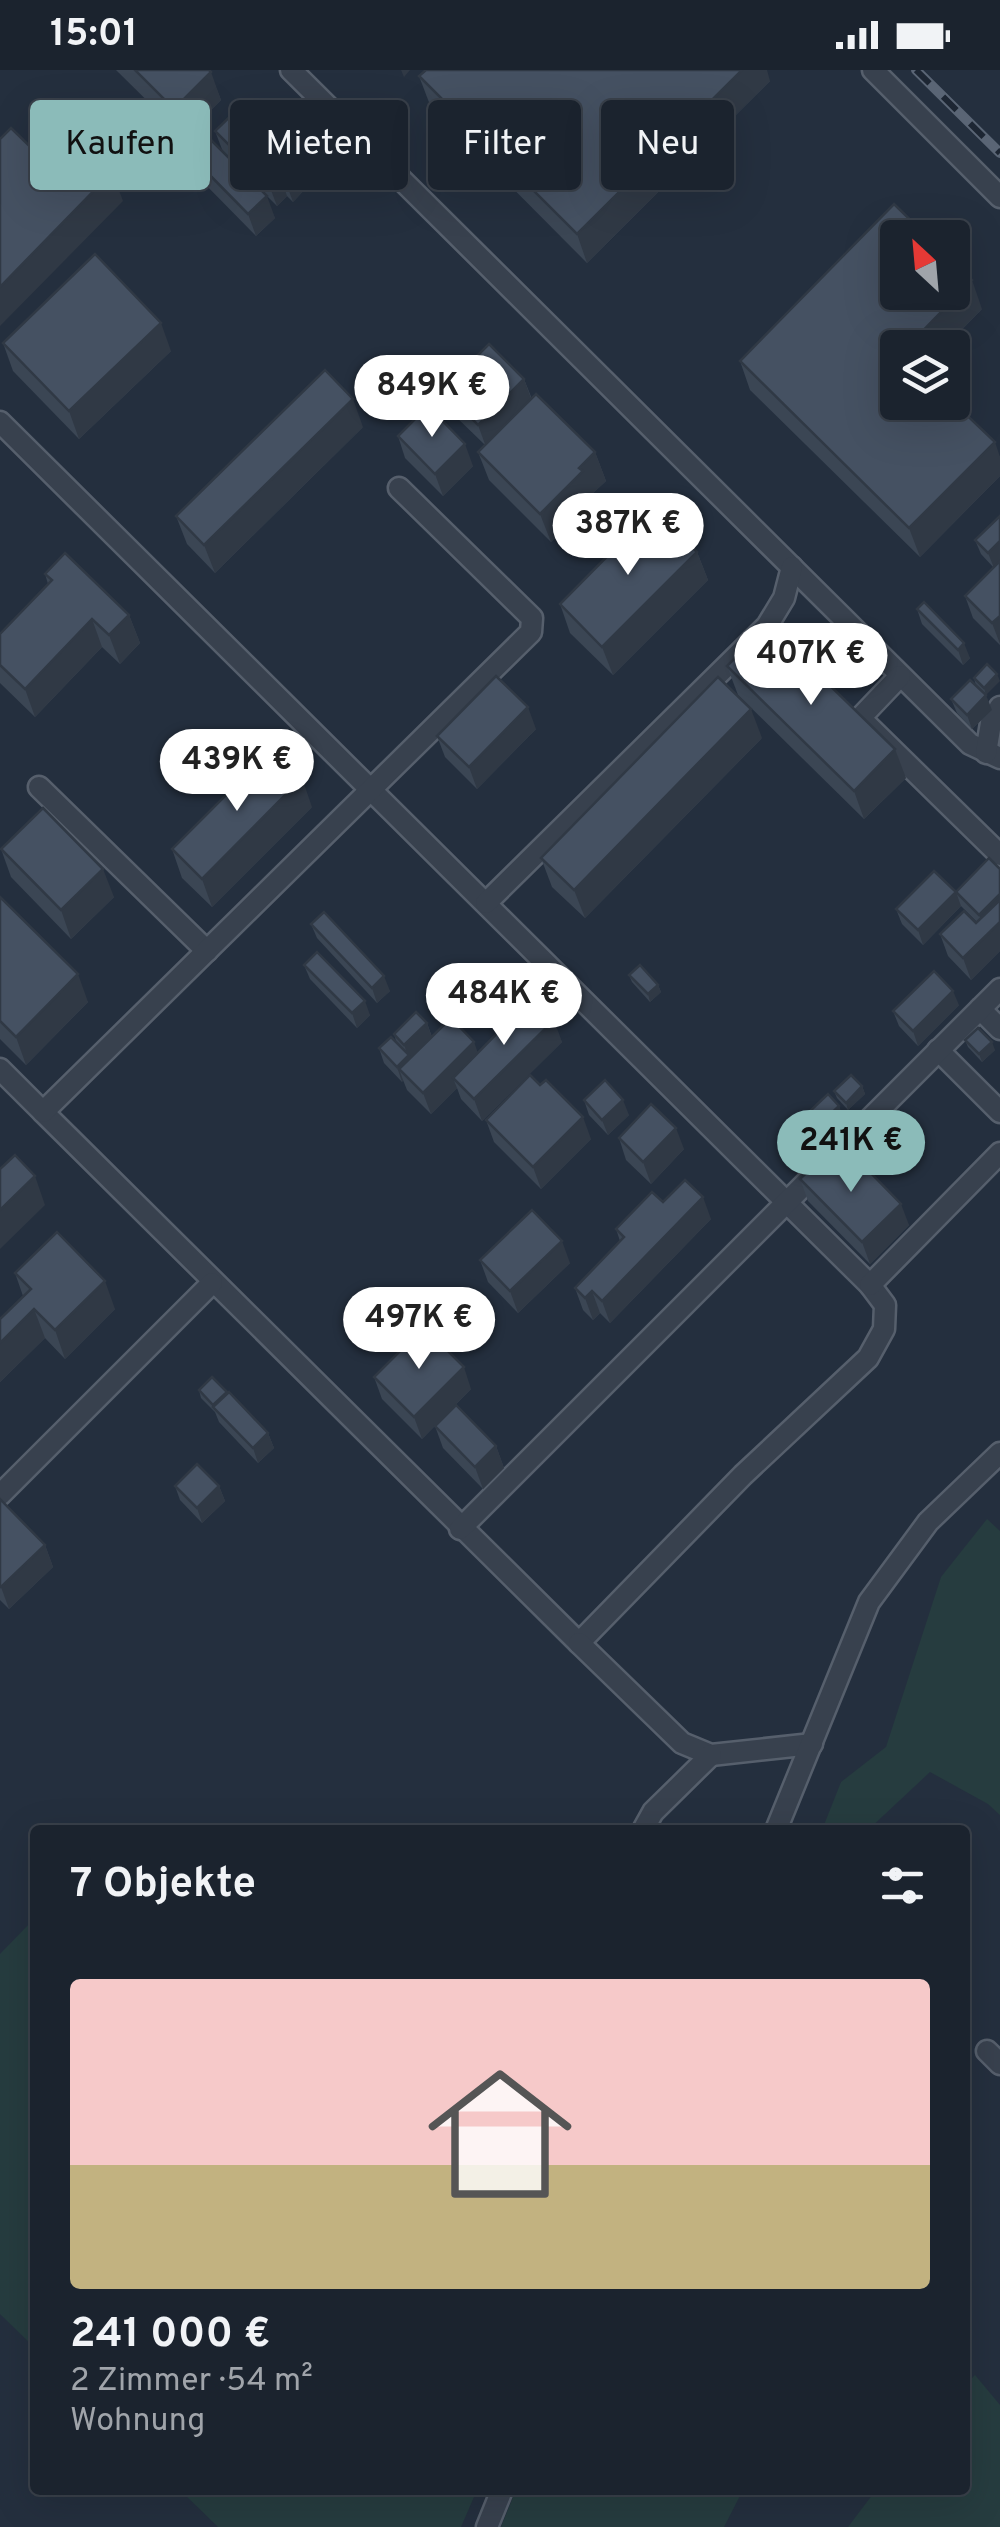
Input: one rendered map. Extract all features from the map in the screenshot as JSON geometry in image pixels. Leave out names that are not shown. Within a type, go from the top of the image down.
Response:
[{"type":"street","points":[[291,70],[900,676],[956,730],[993,755]]},
{"type":"street","points":[[873,70],[1000,197]]},
{"type":"street","points":[[0,422],[786,1201],[885,1305],[884,1329],[868,1358],[743,1475],[579,1643]]},
{"type":"street","points":[[43,1112],[531,632],[532,618],[399,488]]},
{"type":"street","points":[[486,903],[774,632],[792,568]]},
{"type":"street","points":[[900,676],[853,711],[1000,855]]},
{"type":"street","points":[[993,755],[991,723],[1000,707]]},
{"type":"street","points":[[39,786],[207,951]]},
{"type":"street","points":[[460,1529],[1000,989]]},
{"type":"street","points":[[980,1009],[1000,1029]]},
{"type":"street","points":[[938,1050],[1000,1112]]},
{"type":"street","points":[[0,1069],[212,1284],[682,1743],[711,1755],[812,1744]]},
{"type":"street","points":[[870,1285],[1000,1152]]},
{"type":"street","points":[[0,1494],[212,1284]]},
{"type":"street","points":[[778,1825],[850,1642],[892,1566],[928,1522],[1000,1453]]},
{"type":"street","points":[[646,1825],[653,1812],[711,1755]]},
{"type":"street","points":[[487,2527],[500,2495]]},
{"type":"green space","points":[[987,1519],[1000,1531],[1000,1815],[988,1804],[930,1772],[873,1825],[824,1825],[841,1782],[886,1747],[941,1577]]},
{"type":"green space","points":[[30,1923],[30,2343],[0,2314],[0,1954]]},
{"type":"green space","points":[[975,2375],[1000,2405],[1000,2527],[848,2527],[872,2495],[970,2495],[970,2380]]},
{"type":"green space","points":[[185,2495],[475,2495],[461,2527],[218,2527]]},
{"type":"green space","points":[[514,2495],[740,2495],[724,2527],[501,2527]]},
{"type":"building","points":[[135,70],[211,72],[183,100],[165,100]]},
{"type":"building","points":[[426,70],[742,70],[712,100],[601,100],[601,190],[621,190],[577,234],[533,190],[581,190],[581,100],[443,100],[419,76]]},
{"type":"building","points":[[230,117],[230,146],[215,131]]},
{"type":"building","points":[[11,128],[30,147],[30,190],[94,190],[0,287],[0,139]]},
{"type":"building","points":[[210,139],[230,159],[230,190],[261,190],[267,196],[248,214],[210,175]]},
{"type":"building","points":[[894,204],[910,220],[880,220],[880,310],[943,310],[923,330],[880,330],[880,420],[970,418],[995,442],[909,528],[740,361]]},
{"type":"building","points":[[95,254],[161,323],[69,411],[3,343]]},
{"type":"building","points":[[489,344],[524,379],[478,425],[443,390]]},
{"type":"building","points":[[325,370],[353,399],[204,545],[176,516]]},
{"type":"building","points":[[536,394],[595,452],[579,468],[583,471],[540,514],[478,452]]},
{"type":"building","points":[[428,406],[465,444],[435,474],[398,436]]},
{"type":"building","points":[[654,509],[697,552],[602,647],[560,604]]},
{"type":"building","points":[[1000,516],[1000,541],[988,553],[975,540]]},
{"type":"building","points":[[65,553],[129,615],[109,635],[92,619],[25,689],[0,665],[0,634],[52,580],[45,574]]},
{"type":"building","points":[[1000,561],[1000,616],[992,623],[965,596]]},
{"type":"building","points":[[924,602],[964,643],[958,650],[917,609]]},
{"type":"building","points":[[768,625],[895,749],[854,791],[727,666]]},
{"type":"building","points":[[987,664],[997,674],[984,688],[974,678]]},
{"type":"building","points":[[496,676],[528,707],[469,767],[437,736]]},
{"type":"building","points":[[718,677],[751,709],[574,890],[541,858]]},
{"type":"building","points":[[970,680],[986,695],[967,715],[951,699]]},
{"type":"building","points":[[272,749],[302,778],[202,879],[172,849]]},
{"type":"building","points":[[43,808],[103,869],[61,910],[1,849]]},
{"type":"building","points":[[989,858],[1000,869],[1000,894],[979,915],[956,892]]},
{"type":"building","points":[[934,871],[956,892],[918,930],[896,909]]},
{"type":"building","points":[[0,897],[78,974],[16,1037],[0,1021]]},
{"type":"building","points":[[1000,900],[1000,922],[963,958],[940,934],[964,911],[976,923]]},
{"type":"building","points":[[324,912],[384,976],[372,988],[311,924]]},
{"type":"building","points":[[317,952],[365,1001],[352,1013],[304,965]]},
{"type":"building","points":[[640,965],[658,985],[648,994],[629,975]]},
{"type":"building","points":[[934,971],[953,991],[913,1031],[893,1011]]},
{"type":"building","points":[[512,972],[541,1000],[537,1003],[532,998],[510,1021],[487,998]]},
{"type":"building","points":[[532,998],[554,1020],[474,1099],[453,1078]]},
{"type":"building","points":[[416,1012],[427,1023],[404,1045],[394,1034]]},
{"type":"building","points":[[451,1018],[474,1042],[423,1093],[399,1069]]},
{"type":"building","points":[[978,1028],[992,1042],[979,1054],[965,1040]]},
{"type":"building","points":[[391,1037],[409,1055],[397,1067],[379,1048]]},
{"type":"building","points":[[530,1075],[540,1085],[546,1080],[583,1117],[533,1167],[486,1120]]},
{"type":"building","points":[[851,1075],[862,1086],[846,1103],[834,1091]]},
{"type":"building","points":[[605,1080],[623,1100],[602,1120],[584,1100]]},
{"type":"building","points":[[828,1094],[839,1106],[820,1124],[809,1112]]},
{"type":"building","points":[[651,1104],[676,1128],[643,1162],[619,1138]]},
{"type":"building","points":[[827,1153],[845,1171],[857,1159],[901,1204],[862,1242],[800,1179]]},
{"type":"building","points":[[15,1155],[35,1176],[0,1210],[0,1169]]},
{"type":"building","points":[[685,1180],[703,1197],[602,1301],[592,1291],[585,1298],[575,1288],[624,1237],[616,1229],[652,1192],[663,1202]]},
{"type":"building","points":[[532,1210],[562,1241],[510,1291],[480,1260]]},
{"type":"building","points":[[57,1232],[105,1281],[55,1330],[34,1309],[0,1343],[0,1319],[31,1289],[15,1273]]},
{"type":"building","points":[[424,1327],[464,1367],[414,1417],[374,1377]]},
{"type":"building","points":[[212,1377],[227,1392],[213,1405],[199,1390]]},
{"type":"building","points":[[229,1392],[268,1433],[253,1448],[213,1407]]},
{"type":"building","points":[[456,1405],[496,1446],[475,1467],[435,1426]]},
{"type":"building","points":[[197,1464],[219,1486],[197,1508],[175,1486]]},
{"type":"building","points":[[0,1499],[45,1545],[1,1587],[0,1586]]},
{"type":"railway","points":[[916,70],[1000,153]]}]
